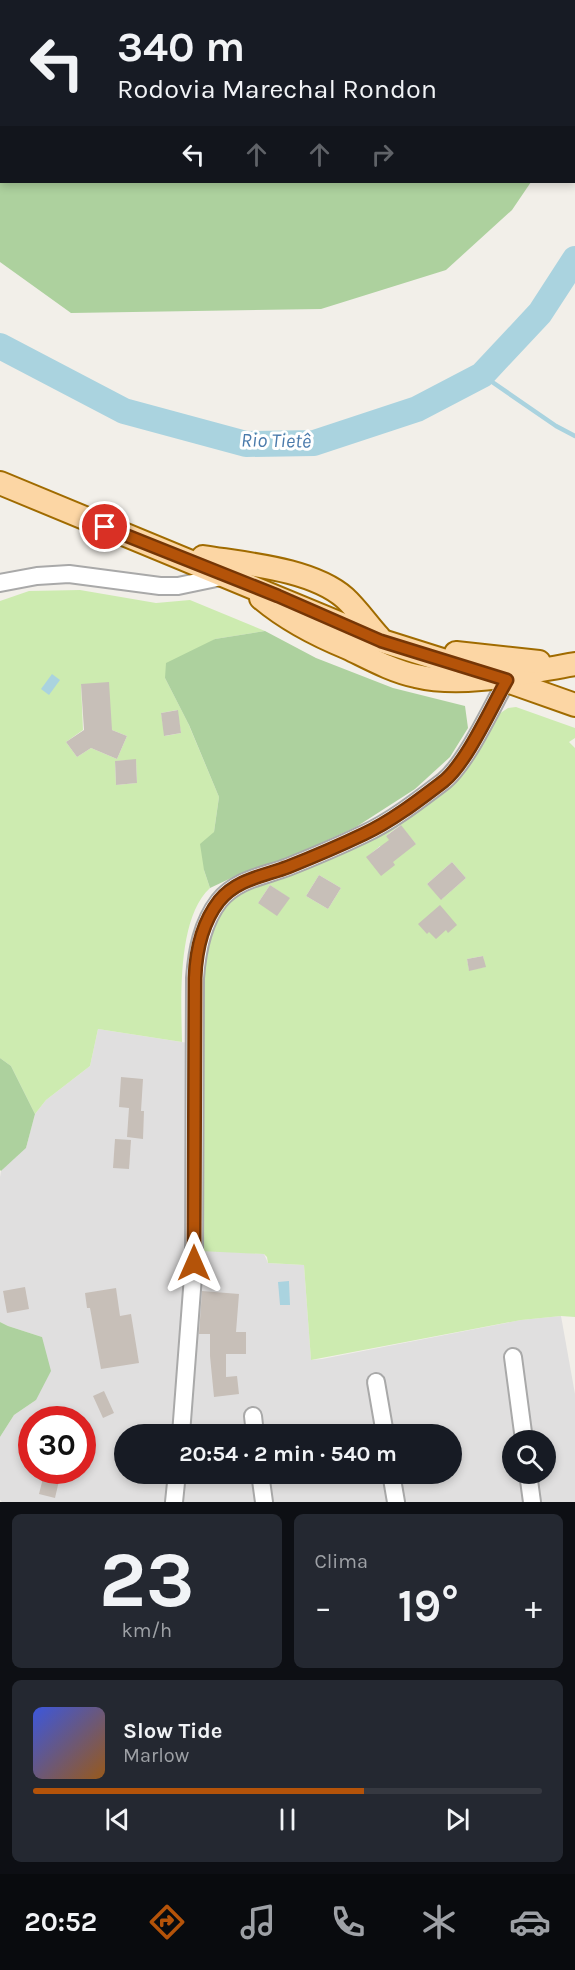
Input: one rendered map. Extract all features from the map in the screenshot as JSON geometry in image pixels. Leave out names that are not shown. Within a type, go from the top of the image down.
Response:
[{"type":"main road","points":[[0,483],[246,585],[279,605],[313,633],[415,676],[458,680],[502,678],[573,664]]},
{"type":"main road","points":[[168,552],[294,573],[323,583],[345,598],[381,641]]},
{"type":"main road","points":[[279,605],[280,582],[294,573]]},
{"type":"main road","points":[[279,605],[381,641],[502,678],[575,705]]},
{"type":"main road","points":[[406,649],[573,664]]},
{"type":"street","points":[[0,583],[37,576],[69,574],[169,586],[225,576]]},
{"type":"street","points":[[182,1424],[194,1263],[196,952],[210,915],[220,900],[234,887],[251,878],[286,867],[366,833],[404,810],[446,779],[462,761],[502,678]]},
{"type":"street","points":[[513,1356],[523,1430]]},
{"type":"street","points":[[376,1382],[383,1424]]},
{"type":"street","points":[[252,1416],[253,1424]]},
{"type":"street","points":[[174,1502],[176,1484]]},
{"type":"street","points":[[262,1484],[264,1502]]},
{"type":"street","points":[[393,1484],[396,1502]]},
{"type":"street","points":[[530,1484],[532,1502]]},
{"type":"shaded area","points":[[98,1029],[201,1045],[201,1250],[264,1254],[268,1263],[304,1265],[311,1360],[521,1320],[561,1316],[575,1394],[575,1502],[2,1502],[0,1500],[0,1437],[18,1412],[18,1484],[96,1484],[96,1406],[27,1406],[36,1400],[42,1337],[0,1322],[1,1171],[26,1148],[35,1114],[46,1100],[90,1066]]},
{"type":"green space","points":[[0,183],[530,183],[512,210],[446,270],[321,309],[71,313],[0,262]]},
{"type":"green space","points":[[80,590],[156,603],[190,600],[265,631],[215,639],[165,678],[188,723],[219,797],[214,832],[204,870],[210,888],[199,902],[186,939],[181,1004],[182,1042],[98,1029],[90,1066],[46,1100],[35,1114],[11,1066],[0,1058],[0,601],[29,591]],"holes":[[[81,684],[112,730],[127,736],[117,759],[91,748],[77,757],[66,742],[83,730]],[[177,710],[181,733],[165,736],[161,713]],[[136,760],[137,783],[116,785],[115,761]]]},
{"type":"green space","points":[[265,631],[316,658],[393,688],[465,706],[468,728],[450,757],[415,789],[356,827],[293,856],[244,872],[210,888],[204,870],[200,844],[214,832],[219,797],[189,725],[165,678],[166,663],[215,639]]},
{"type":"green space","points":[[516,707],[575,728],[575,738],[569,742],[575,748],[575,1317],[521,1320],[311,1360],[304,1265],[268,1263],[264,1254],[200,1251],[201,951],[224,904],[237,892],[410,815],[499,714],[508,708]],"holes":[[[400,825],[416,844],[386,836]],[[380,846],[394,865],[367,857]],[[452,862],[466,878],[442,899],[427,884]],[[319,875],[341,888],[328,909],[306,896]],[[270,885],[289,898],[258,903]],[[483,956],[485,967],[469,970],[467,959]]]},
{"type":"green space","points":[[0,1058],[11,1066],[35,1114],[26,1148],[1,1171],[0,1170]]},
{"type":"green space","points":[[0,1322],[42,1337],[51,1371],[36,1400],[27,1406],[18,1406],[18,1412],[0,1437]]},
{"type":"water","points":[[52,674],[60,680],[49,695],[41,689]]},
{"type":"water","points":[[289,1281],[290,1305],[280,1305],[278,1282]]},
{"type":"building","points":[[109,682],[112,730],[127,736],[117,759],[91,748],[77,757],[66,742],[84,730],[81,684]]},
{"type":"building","points":[[178,710],[181,733],[164,736],[161,713]]},
{"type":"building","points":[[136,759],[137,783],[116,785],[115,761]]},
{"type":"building","points":[[401,825],[416,844],[393,862],[395,865],[381,876],[366,857],[389,840],[386,836]]},
{"type":"building","points":[[452,862],[466,878],[441,900],[427,884]]},
{"type":"building","points":[[319,875],[341,888],[328,909],[306,896]]},
{"type":"building","points":[[270,885],[290,898],[277,916],[258,903]]},
{"type":"building","points":[[440,905],[457,925],[448,933],[446,930],[436,939],[429,932],[427,934],[418,924]]},
{"type":"building","points":[[483,956],[486,967],[469,971],[467,959]]},
{"type":"building","points":[[121,1077],[143,1079],[141,1111],[144,1111],[143,1139],[127,1137],[129,1108],[119,1107]]},
{"type":"building","points":[[115,1139],[131,1140],[129,1169],[113,1168]]},
{"type":"building","points":[[25,1287],[29,1309],[7,1313],[3,1291]]},
{"type":"building","points":[[116,1288],[120,1316],[131,1314],[139,1363],[101,1369],[90,1308],[87,1308],[85,1293]]},
{"type":"building","points":[[202,1291],[239,1294],[236,1332],[246,1332],[246,1354],[226,1354],[226,1377],[237,1376],[239,1394],[214,1397],[210,1334],[199,1334]]},
{"type":"building","points":[[104,1391],[114,1413],[103,1418],[93,1396]]},
{"type":"building","points":[[42,1484],[58,1484],[55,1498],[39,1494]]},
{"type":"waterway","name":"Rio Tietê","points":[[0,346],[124,411],[246,444],[314,443],[417,409],[482,375],[540,313],[575,259]]},
{"type":"waterway","points":[[482,375],[556,426],[575,436]]},
{"type":"route","points":[[105,527],[278,596],[381,641],[507,680],[462,761],[446,779],[404,810],[366,833],[286,867],[251,878],[234,887],[220,900],[210,915],[196,952],[194,1263]]}]
